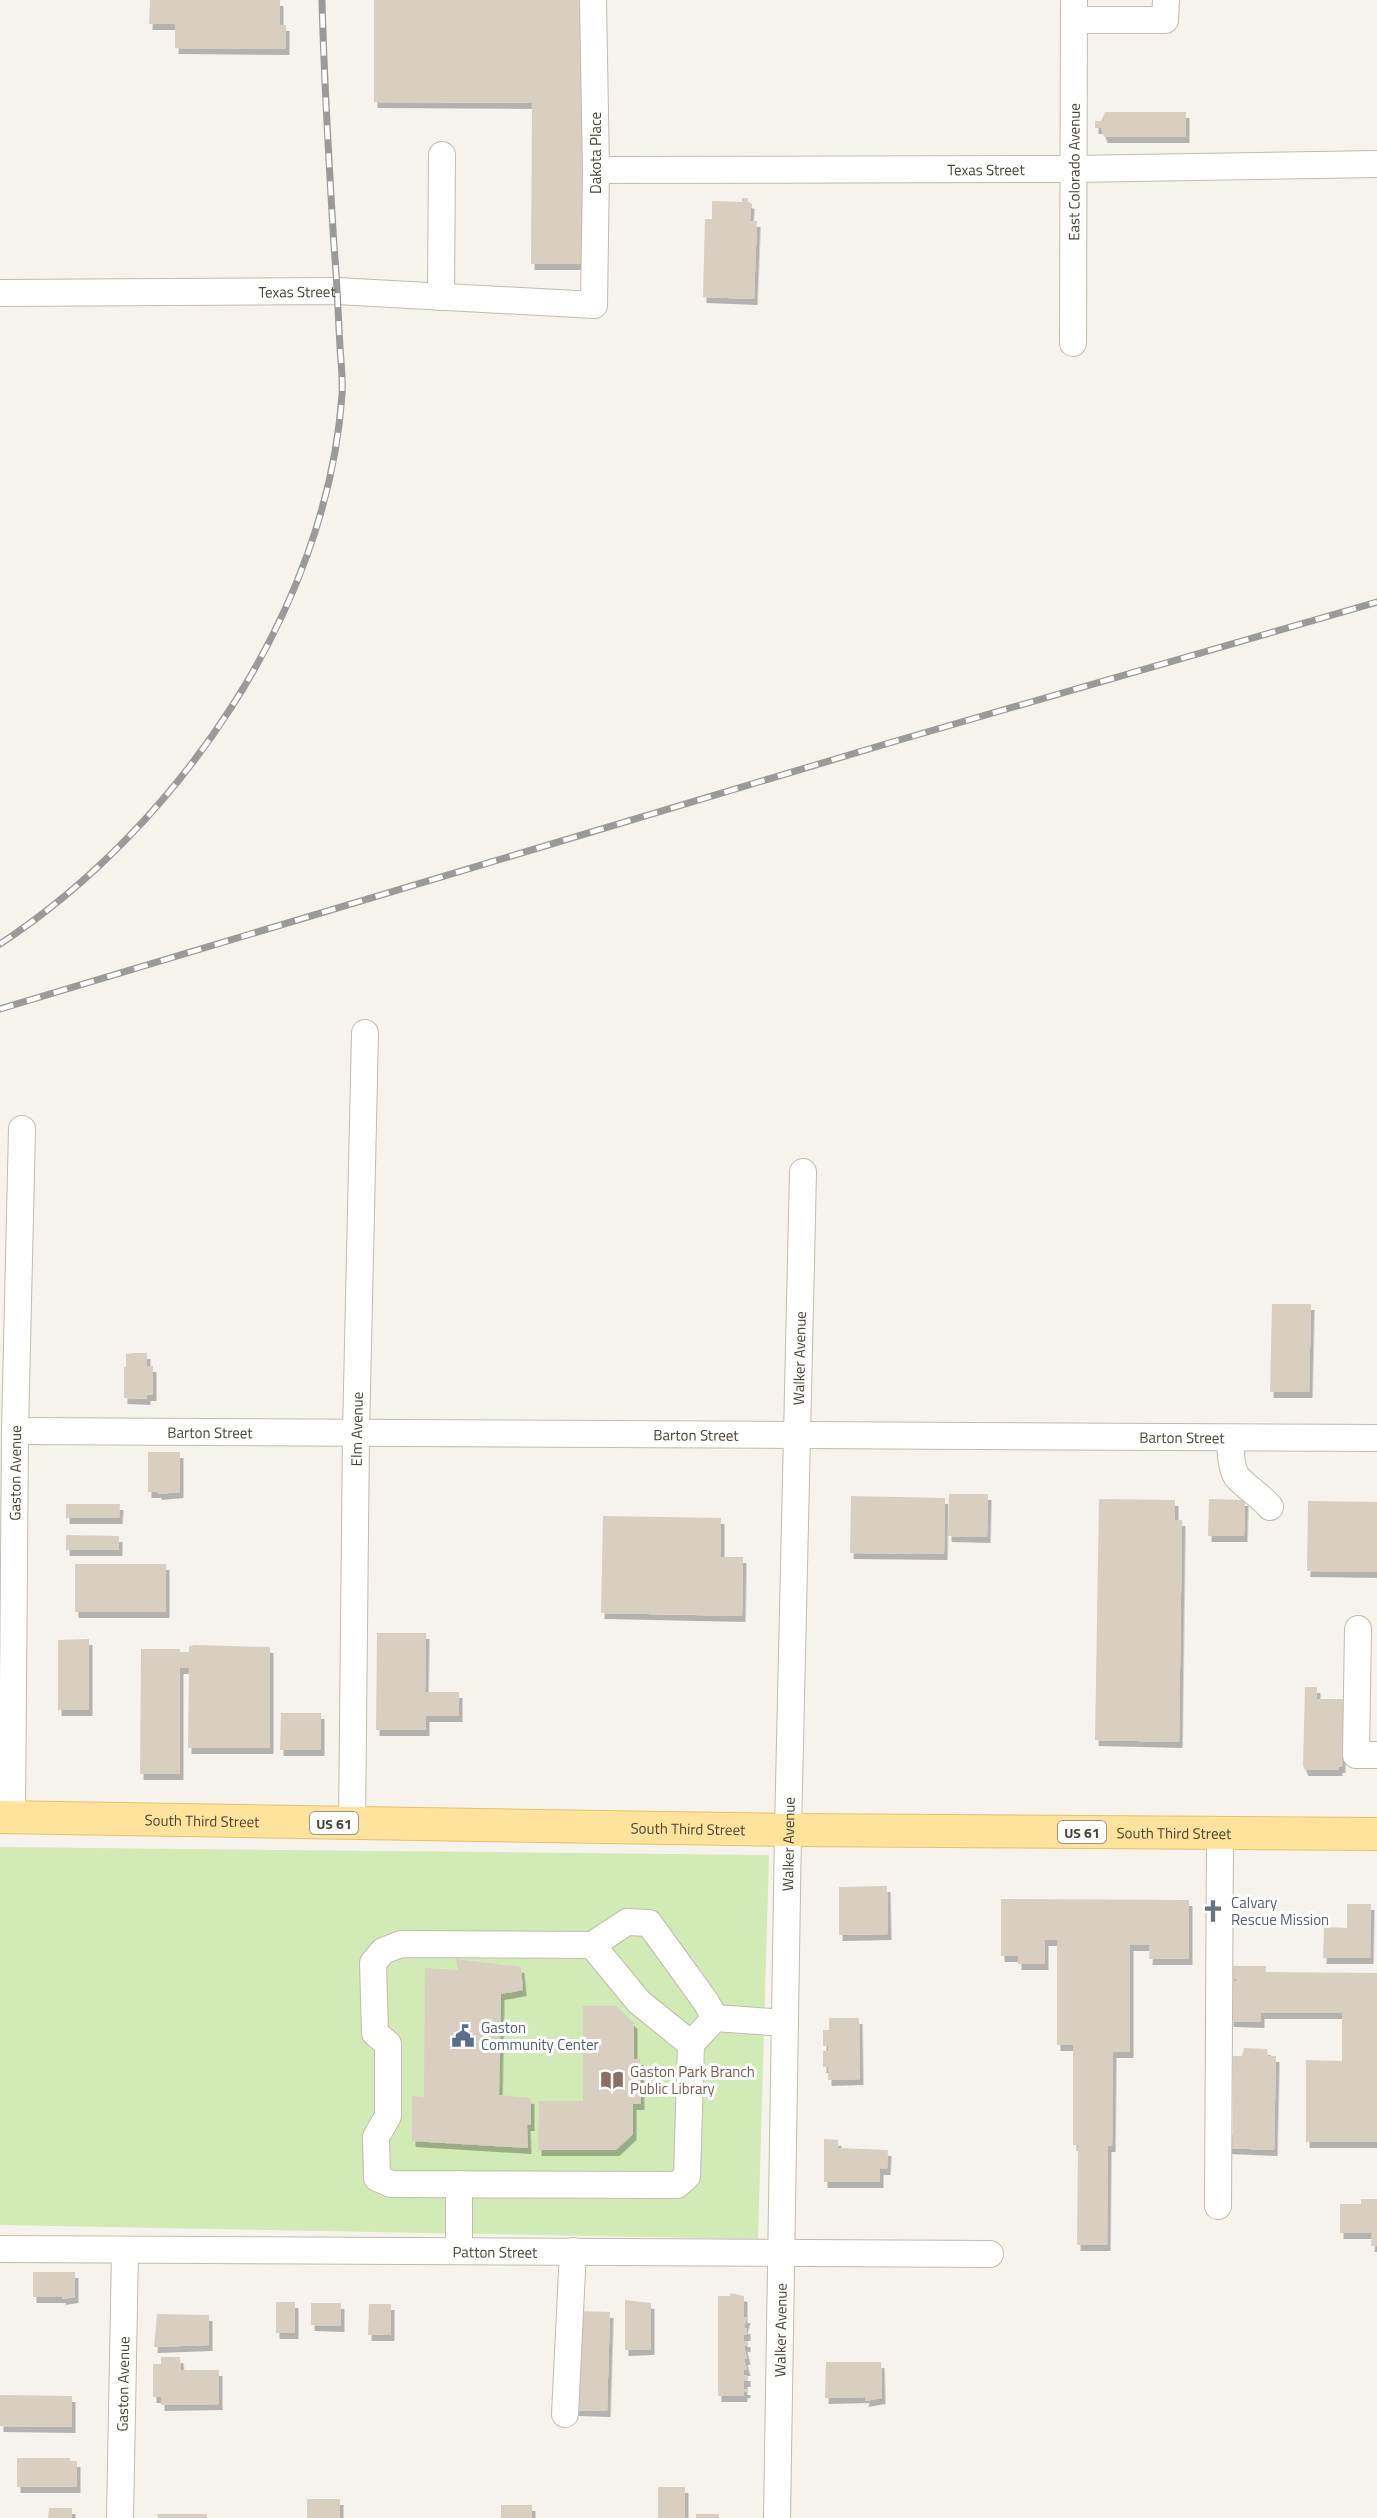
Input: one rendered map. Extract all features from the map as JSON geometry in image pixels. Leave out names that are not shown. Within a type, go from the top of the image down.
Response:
[{"type":"main road","name":"South Third Street","points":[[6,1817],[788,1830],[1377,1834]]},
{"type":"street","name":"Dakota Place","points":[[593,0],[596,170],[594,305]]},
{"type":"street","points":[[1074,10],[1165,20],[1166,0]]},
{"type":"street","name":"East Colorado Avenue","points":[[1073,343],[1074,10]]},
{"type":"street","points":[[441,297],[442,155]]},
{"type":"street","name":"Texas Street","points":[[596,170],[1073,169],[1377,164]]},
{"type":"street","name":"Texas Street","points":[[0,293],[337,291],[594,305]]},
{"type":"street","name":"Elm Avenue","points":[[352,1823],[356,1433],[365,1033]]},
{"type":"street","name":"Gaston Avenue","points":[[6,1817],[7,1487],[15,1431],[22,1130]]},
{"type":"street","name":"Walker Avenue","points":[[777,2518],[788,1830],[803,1172]]},
{"type":"street","name":"Barton Street","points":[[15,1431],[797,1437],[1377,1438]]},
{"type":"street","points":[[1230,1438],[1231,1457],[1236,1476],[1261,1495],[1270,1507]]},
{"type":"street","points":[[1358,1629],[1356,1755],[1377,1755]]},
{"type":"street","points":[[1218,2206],[1220,1833]]},
{"type":"street","points":[[627,1922],[649,1923],[706,2001],[715,2018],[691,2044],[687,2176],[676,2185],[391,2184],[377,2178],[376,2137],[388,2116],[388,2044],[375,2033],[373,1963],[383,1951],[401,1944],[592,1946],[627,1922]]},
{"type":"street","points":[[592,1946],[639,2002],[691,2044]]},
{"type":"street","points":[[715,2018],[785,2023]]},
{"type":"street","points":[[459,2184],[459,2251]]},
{"type":"street","name":"Patton Street","points":[[0,2248],[125,2251],[990,2254]]},
{"type":"street","name":"Gaston Avenue","points":[[120,2518],[125,2251]]},
{"type":"street","points":[[566,2415],[573,2251]]},
{"type":"green space","points":[[0,1847],[769,1855],[758,2239],[0,2225]]},
{"type":"building","points":[[150,0],[280,0],[280,25],[286,25],[286,49],[175,48],[175,24],[149,24]]},
{"type":"building","points":[[374,0],[583,0],[586,264],[531,264],[532,103],[374,102]]},
{"type":"building","points":[[1105,112],[1186,112],[1186,137],[1104,137],[1101,128],[1095,128],[1095,121],[1101,121]]},
{"type":"building","points":[[742,198],[748,198],[748,202],[751,203],[750,221],[757,221],[754,299],[703,297],[705,219],[712,219],[712,201],[742,202]]},
{"type":"building","points":[[1272,1304],[1311,1304],[1309,1392],[1270,1392]]},
{"type":"building","points":[[147,1353],[147,1366],[153,1366],[153,1395],[147,1395],[147,1399],[124,1398],[126,1354]]},
{"type":"building","points":[[148,1452],[180,1452],[180,1492],[158,1494],[158,1492],[148,1492]]},
{"type":"building","points":[[949,1494],[988,1494],[987,1537],[948,1536]]},
{"type":"building","points":[[851,1496],[945,1498],[944,1554],[850,1553]]},
{"type":"building","points":[[1099,1499],[1175,1500],[1175,1520],[1182,1520],[1179,1742],[1095,1740]]},
{"type":"building","points":[[1209,1499],[1245,1500],[1244,1536],[1208,1536]]},
{"type":"building","points":[[1308,1501],[1377,1502],[1377,1572],[1307,1571]]},
{"type":"building","points":[[66,1504],[120,1504],[119,1518],[66,1518]]},
{"type":"building","points":[[603,1516],[721,1518],[721,1557],[743,1557],[742,1616],[601,1613]]},
{"type":"building","points":[[66,1535],[119,1536],[119,1550],[66,1550]]},
{"type":"building","points":[[75,1564],[166,1564],[166,1612],[75,1612]]},
{"type":"building","points":[[377,1633],[426,1633],[425,1692],[459,1692],[459,1716],[426,1716],[426,1730],[376,1730]]},
{"type":"building","points":[[89,1639],[89,1710],[58,1710],[58,1640]]},
{"type":"building","points":[[189,1646],[270,1647],[270,1748],[188,1748],[189,1668],[180,1668],[180,1774],[140,1774],[141,1649],[180,1649],[180,1652],[189,1652]]},
{"type":"building","points":[[1305,1687],[1317,1687],[1317,1699],[1343,1699],[1342,1767],[1339,1767],[1339,1770],[1305,1770],[1303,1766]]},
{"type":"building","points":[[281,1713],[321,1713],[321,1750],[280,1750]]},
{"type":"building","points":[[887,1886],[888,1934],[839,1935],[839,1887]]},
{"type":"building","points":[[1001,1899],[1189,1900],[1189,1959],[1149,1959],[1150,1945],[1130,1945],[1130,2052],[1113,2052],[1112,2146],[1108,2146],[1107,2245],[1077,2245],[1078,2145],[1073,2145],[1073,2045],[1057,2045],[1057,1940],[1045,1940],[1045,1964],[1018,1964],[1018,1956],[1001,1956]]},
{"type":"building","points":[[1347,1904],[1371,1904],[1370,1958],[1323,1958],[1324,1927],[1347,1928]]},
{"type":"building","name":"Gaston Community Center","points":[[456,1959],[521,1967],[523,1990],[501,1994],[499,2095],[531,2098],[531,2125],[527,2125],[528,2148],[412,2141],[412,2096],[424,2097],[425,1968],[458,1970]]},
{"type":"building","points":[[1230,1966],[1266,1966],[1266,1972],[1377,1973],[1377,2142],[1306,2142],[1306,2060],[1342,2061],[1342,2013],[1261,2013],[1261,2022],[1230,2021],[1230,1981],[1236,1981],[1236,1979],[1230,1979]]},
{"type":"building","name":"Gaston Park Branch Public Library","points":[[583,2006],[616,2006],[634,2023],[634,2059],[640,2059],[641,2104],[633,2104],[633,2134],[616,2150],[538,2150],[539,2101],[583,2101]]},
{"type":"building","points":[[829,2018],[859,2018],[860,2079],[828,2080],[828,2067],[823,2067],[823,2051],[828,2051],[828,2046],[823,2046],[823,2030],[829,2030]]},
{"type":"building","points":[[1244,2048],[1267,2049],[1268,2056],[1276,2056],[1274,2150],[1226,2148],[1226,2135],[1233,2135],[1233,2056],[1242,2056]]},
{"type":"building","points":[[824,2139],[838,2140],[838,2148],[888,2150],[887,2169],[880,2169],[880,2182],[824,2182]]},
{"type":"building","points":[[1361,2199],[1377,2199],[1377,2246],[1371,2246],[1372,2233],[1340,2233],[1340,2204],[1361,2204]]},
{"type":"building","points":[[33,2272],[75,2272],[75,2297],[62,2299],[62,2297],[33,2297]]},
{"type":"building","points":[[730,2293],[744,2296],[744,2317],[747,2317],[744,2328],[747,2328],[747,2335],[744,2335],[744,2341],[747,2341],[747,2346],[744,2346],[747,2359],[744,2359],[747,2370],[744,2370],[744,2375],[747,2375],[747,2381],[744,2381],[744,2389],[747,2389],[747,2392],[744,2392],[744,2396],[718,2396],[718,2296],[730,2296]]},
{"type":"building","points":[[625,2300],[651,2303],[651,2349],[625,2350]]},
{"type":"building","points":[[276,2302],[295,2302],[295,2333],[276,2333]]},
{"type":"building","points":[[311,2303],[341,2303],[341,2326],[311,2325]]},
{"type":"building","points":[[369,2304],[391,2304],[391,2335],[368,2335]]},
{"type":"building","points":[[578,2311],[610,2312],[607,2411],[575,2410]]},
{"type":"building","points":[[157,2314],[209,2315],[209,2345],[154,2347]]},
{"type":"building","points":[[161,2357],[180,2357],[181,2370],[219,2370],[219,2404],[161,2405],[161,2397],[153,2397],[153,2364],[161,2364]]},
{"type":"building","points":[[826,2362],[881,2362],[882,2398],[865,2401],[866,2397],[825,2398]]},
{"type":"building","points":[[0,2395],[72,2396],[72,2427],[0,2426]]},
{"type":"building","points":[[17,2458],[70,2458],[70,2461],[77,2461],[77,2487],[17,2487]]},
{"type":"building","points":[[658,2487],[685,2487],[685,2518],[658,2518]]},
{"type":"building","points":[[307,2499],[340,2499],[340,2518],[307,2518]]},
{"type":"building","points":[[501,2505],[532,2505],[532,2518],[501,2518]]},
{"type":"building","points":[[49,2508],[72,2508],[72,2518],[48,2518]]},
{"type":"building","points":[[157,2514],[207,2514],[207,2518],[158,2518]]},
{"type":"building","points":[[696,2514],[719,2514],[719,2518],[696,2518]]},
{"type":"railway","points":[[0,944],[65,896],[126,840],[182,776],[232,707],[274,633],[307,555],[330,476],[342,395],[322,0]]},
{"type":"railway","points":[[0,1009],[889,743],[1377,602]]},
{"type":"place","name":"Calvary Rescue Mission","points":[[1213,1911]]},
{"type":"place","name":"Gaston Community Center","points":[[463,2036]]},
{"type":"place","name":"Gaston Park Branch Public Library","points":[[612,2080]]}]
